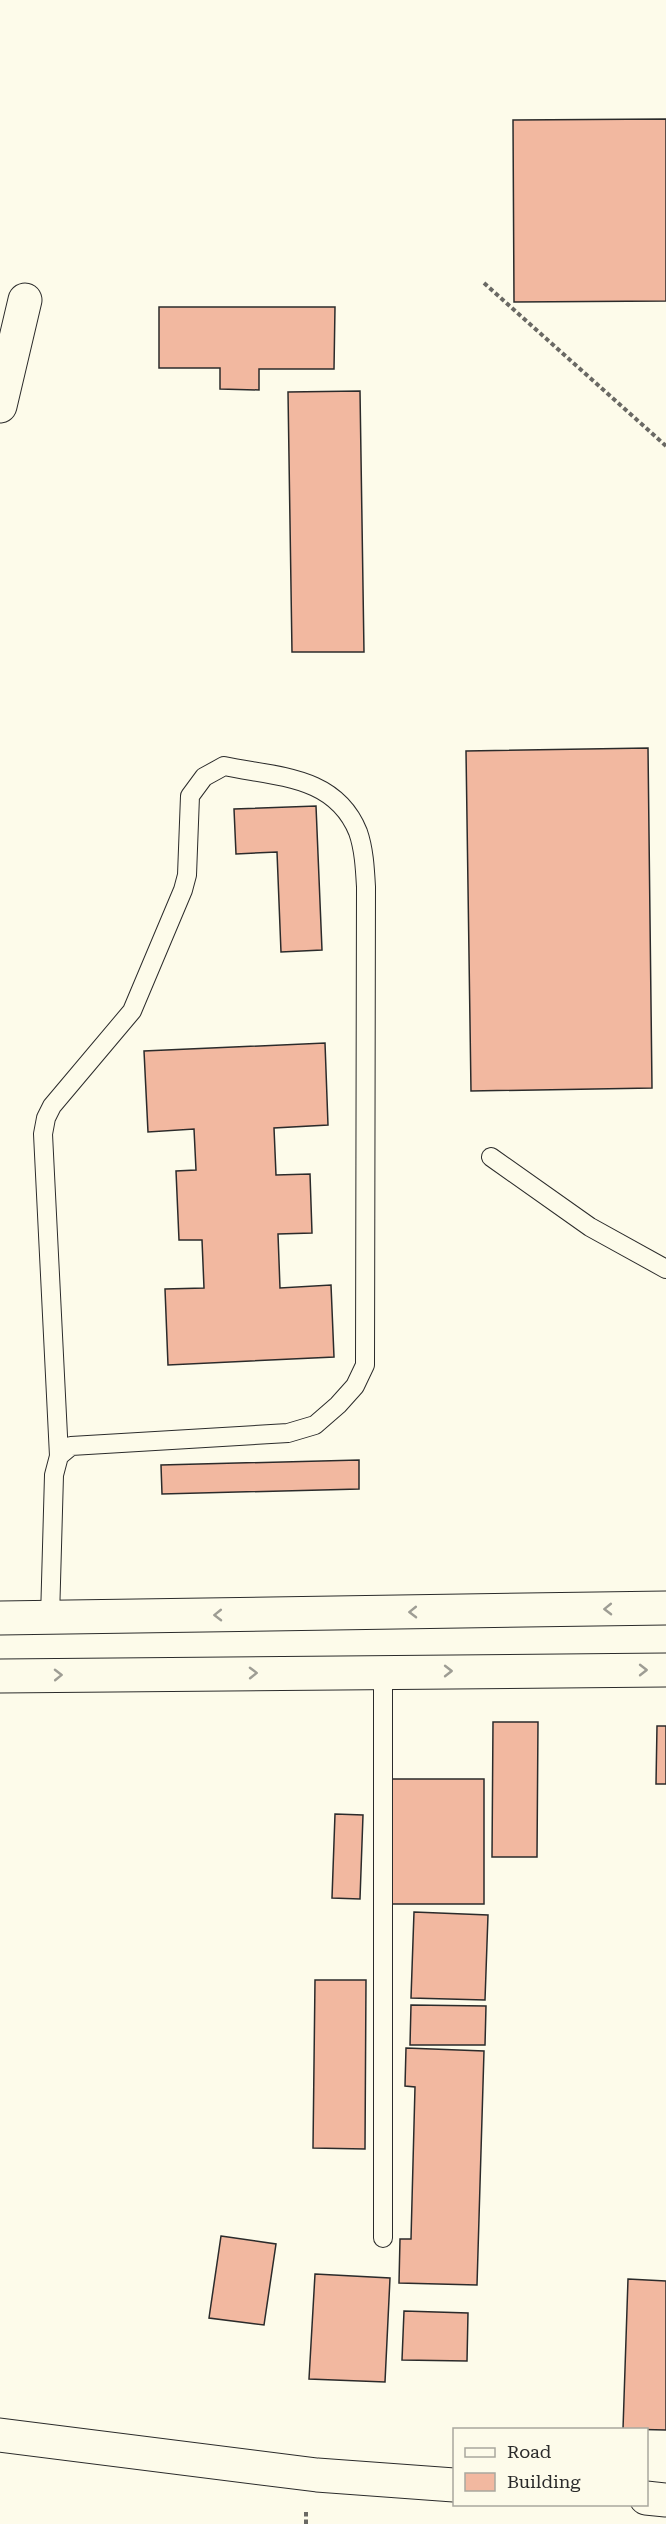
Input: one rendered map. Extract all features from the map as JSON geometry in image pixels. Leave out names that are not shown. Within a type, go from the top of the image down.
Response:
[{"type":"street","points":[[0,406],[25,300]]},
{"type":"street","points":[[0,1618],[666,1608]]},
{"type":"street","points":[[0,1676],[666,1670]]},
{"type":"street","points":[[0,2435],[317,2475],[453,2485]]},
{"type":"street","points":[[648,2499],[666,2500]]},
{"type":"lane","points":[[50,1618],[54,1475],[58,1456],[43,1134],[46,1118],[52,1106],[132,1011],[183,890],[187,875],[190,796],[204,777],[224,766],[314,784],[333,796],[358,833],[365,877],[364,1365],[355,1386],[315,1425],[288,1433],[71,1446],[58,1456]]},
{"type":"lane","points":[[491,1157],[590,1227],[666,1269]]},
{"type":"lane","points":[[383,1672],[383,2238]]},
{"type":"path","points":[[484,283],[666,446]]},
{"type":"building","points":[[666,119],[666,301],[514,302],[513,120]]},
{"type":"building","points":[[159,307],[335,307],[334,369],[259,369],[259,390],[220,389],[220,368],[159,368]]},
{"type":"building","points":[[360,391],[364,652],[292,652],[288,392]]},
{"type":"building","points":[[648,748],[652,1088],[471,1091],[466,751]]},
{"type":"building","points":[[316,806],[322,950],[281,952],[277,852],[236,854],[234,809]]},
{"type":"building","points":[[325,1043],[328,1125],[274,1128],[276,1175],[310,1174],[312,1233],[278,1234],[280,1288],[331,1285],[334,1357],[168,1365],[165,1289],[204,1288],[202,1240],[179,1240],[176,1171],[196,1170],[194,1129],[148,1132],[144,1051]]},
{"type":"building","points":[[359,1460],[359,1489],[162,1494],[161,1465]]},
{"type":"building","points":[[493,1722],[538,1722],[537,1857],[492,1857]]},
{"type":"building","points":[[657,1726],[666,1726],[666,1784],[656,1784]]},
{"type":"building","points":[[391,1779],[484,1779],[484,1904],[392,1904]]},
{"type":"building","points":[[335,1814],[363,1815],[360,1899],[332,1898]]},
{"type":"building","points":[[414,1912],[488,1915],[485,2000],[411,1998]]},
{"type":"building","points":[[315,1980],[366,1980],[365,2149],[313,2148]]},
{"type":"building","points":[[411,2005],[486,2006],[485,2045],[410,2045]]},
{"type":"building","points":[[406,2048],[484,2051],[477,2285],[399,2283],[400,2239],[411,2239],[415,2087],[405,2086]]},
{"type":"building","points":[[221,2236],[276,2244],[264,2325],[209,2318]]},
{"type":"building","points":[[315,2274],[390,2278],[385,2382],[309,2379]]},
{"type":"building","points":[[628,2279],[666,2281],[666,2430],[623,2428]]},
{"type":"building","points":[[404,2311],[468,2313],[467,2361],[402,2360]]}]
